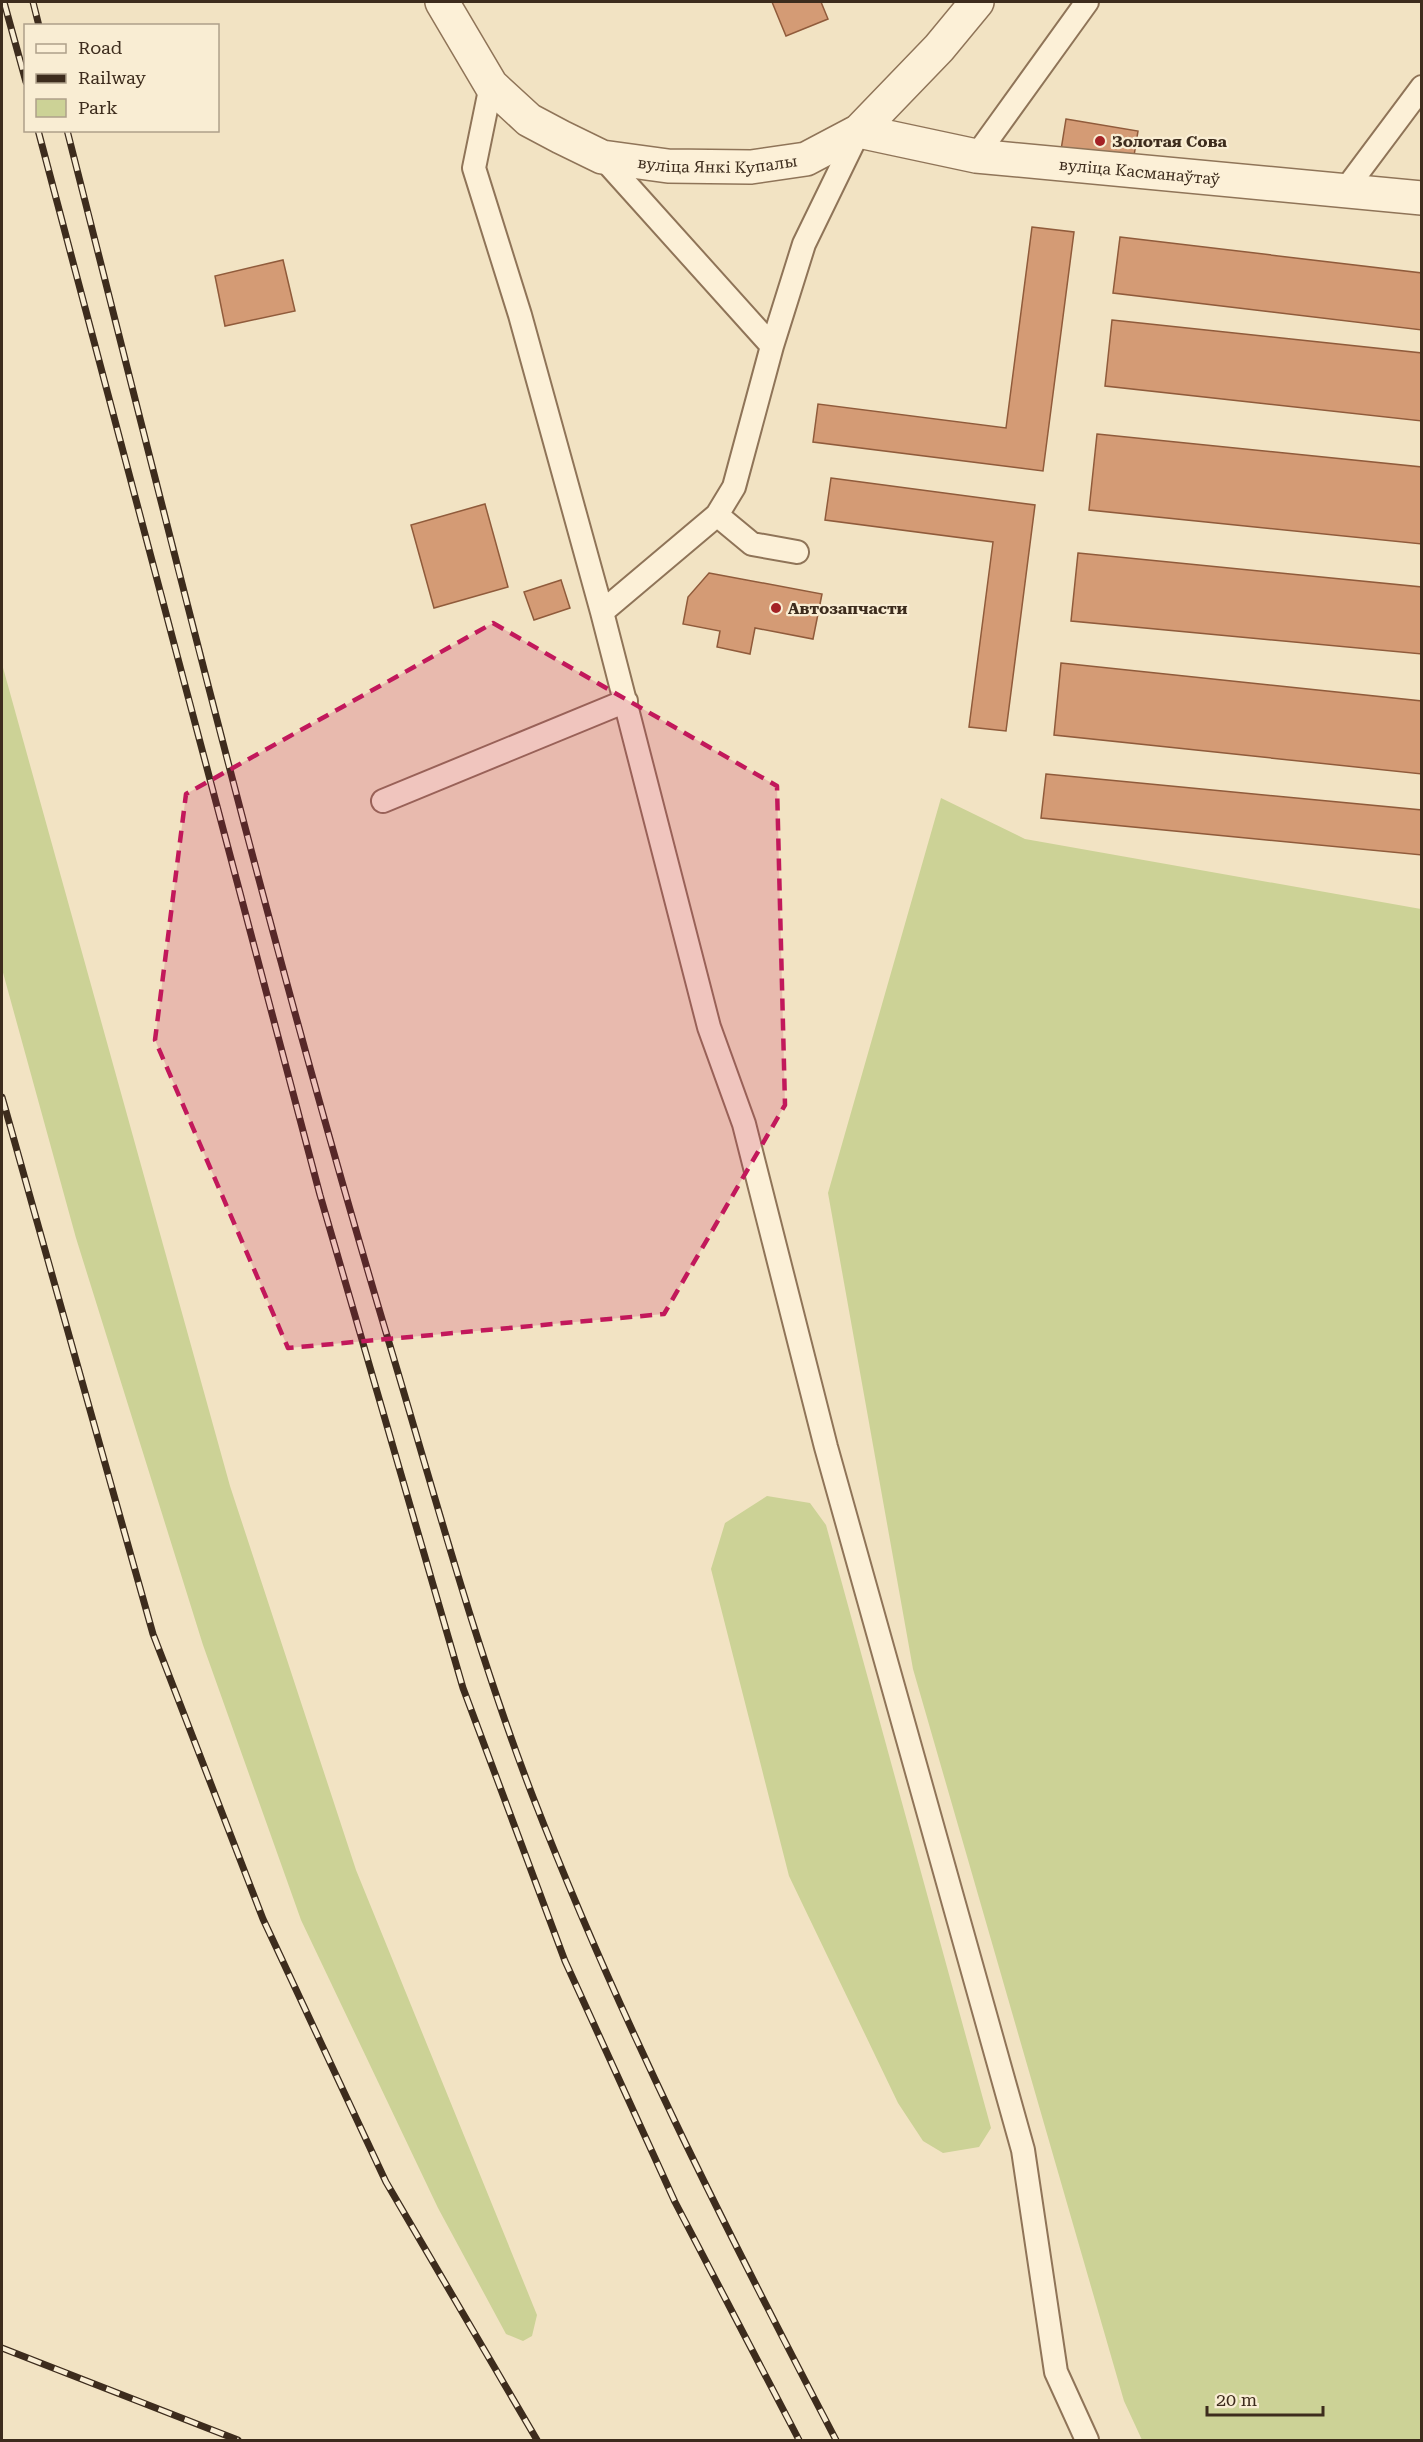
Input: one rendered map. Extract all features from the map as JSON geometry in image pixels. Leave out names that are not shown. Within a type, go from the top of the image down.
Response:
[{"type":"street","name":"вуліца Янкі Купалы","points":[[447,11],[491,85],[529,120],[602,158],[668,165],[751,167],[806,159],[859,131],[939,48],[977,2]]},
{"type":"street","name":"вуліца Касманаўтаў","points":[[859,131],[976,156],[1422,198]]},
{"type":"lane","points":[[976,156],[1087,2]]},
{"type":"lane","points":[[491,85],[474,168],[520,315],[602,612],[709,1026],[747,1134],[826,1447],[1023,2150],[1056,2372],[1088,2440]]},
{"type":"lane","points":[[1345,190],[1422,87]]},
{"type":"lane","points":[[602,612],[717,515],[734,487],[772,346],[804,244],[859,131]]},
{"type":"lane","points":[[602,158],[772,346]]},
{"type":"lane","points":[[717,515],[752,544],[797,552]]},
{"type":"lane","points":[[383,801],[626,701]]},
{"type":"highlighted area","points":[[493,623],[777,786],[785,1105],[664,1314],[288,1348],[155,1040],[186,794]]},
{"type":"green space","points":[[2,664],[230,1486],[356,1870],[537,2315],[532,2336],[523,2341],[506,2334],[438,2208],[301,1920],[203,1645],[76,1238],[2,969]]},
{"type":"green space","points":[[941,798],[1025,839],[1421,909],[1421,2440],[1142,2440],[1124,2401],[913,1669],[828,1193]]},
{"type":"green space","points":[[767,1496],[810,1503],[826,1525],[991,2128],[979,2147],[943,2153],[923,2141],[898,2103],[789,1876],[711,1569],[725,1523]]},
{"type":"building","points":[[772,2],[821,2],[828,19],[786,36]]},
{"type":"building","name":"Золотая Сова","points":[[1066,119],[1138,131],[1133,162],[1061,150]]},
{"type":"building","points":[[1032,227],[1074,232],[1043,471],[813,442],[818,404],[1006,428]]},
{"type":"building","points":[[1120,237],[1422,273],[1422,330],[1113,293]]},
{"type":"building","points":[[283,260],[295,311],[225,326],[215,276]]},
{"type":"building","points":[[1112,320],[1422,353],[1422,421],[1105,386]]},
{"type":"building","points":[[1097,434],[1422,467],[1422,544],[1089,510]]},
{"type":"building","points":[[831,478],[1035,505],[1006,731],[969,727],[993,542],[825,520]]},
{"type":"building","points":[[485,504],[508,587],[434,608],[411,525]]},
{"type":"building","points":[[1078,553],[1422,587],[1422,654],[1071,621]]},
{"type":"building","points":[[709,573],[822,594],[813,639],[755,628],[750,654],[717,647],[720,631],[683,624],[688,597]]},
{"type":"building","points":[[561,580],[570,608],[534,620],[524,592]]},
{"type":"building","points":[[1061,663],[1422,701],[1422,774],[1054,735]]},
{"type":"building","points":[[1046,774],[1422,810],[1422,855],[1041,818]]},
{"type":"railway","points":[[4,2],[24,75]]},
{"type":"railway","points":[[33,2],[38,24]]},
{"type":"railway","points":[[39,132],[320,1195],[463,1688],[565,1961],[675,2202],[799,2440]]},
{"type":"railway","points":[[68,132],[220,731],[300,1031],[437,1505],[492,1681],[533,1797],[601,1961],[714,2203],[836,2440]]},
{"type":"railway","points":[[2,1097],[153,1634],[263,1919],[386,2182],[537,2440]]},
{"type":"railway","points":[[2,2348],[238,2440]]},
{"type":"place","name":"Золотая Сова","points":[[1100,141]]},
{"type":"place","name":"Автозапчасти","points":[[776,608]]}]
